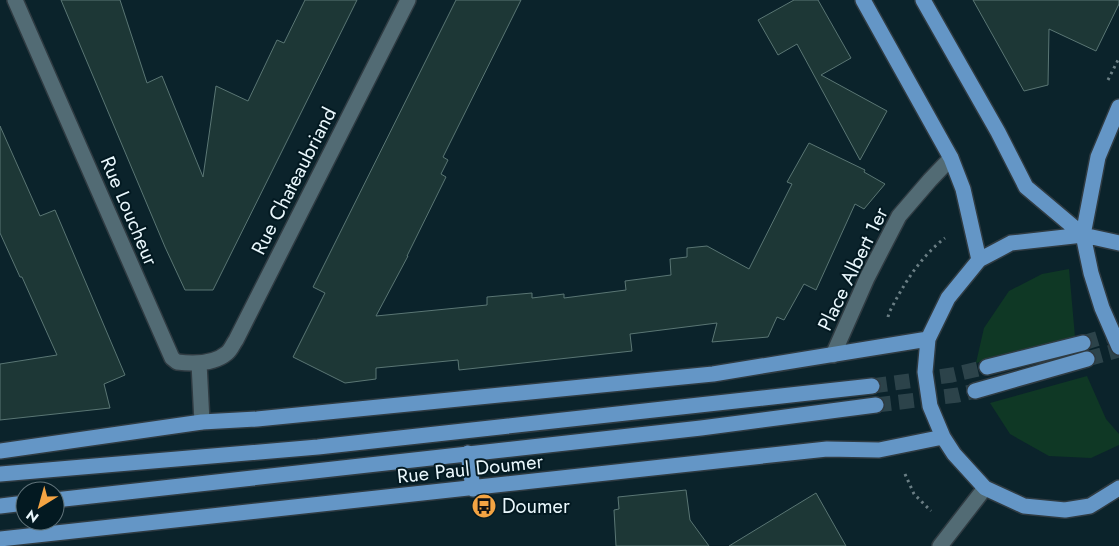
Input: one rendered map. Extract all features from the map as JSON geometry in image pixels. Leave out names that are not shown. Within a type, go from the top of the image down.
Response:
[{"type":"main road","points":[[863,0],[951,158],[963,189],[979,260]]},
{"type":"main road","points":[[923,0],[998,132],[1026,187],[1083,235]]},
{"type":"main road","points":[[1119,107],[1098,157],[1083,235],[1091,272],[1102,308],[1119,347]]},
{"type":"main road","points":[[1119,244],[1083,235],[1011,243],[979,260],[948,298],[928,339],[925,372],[930,406],[943,438],[954,454],[985,488],[1024,506],[1065,510],[1090,506],[1119,488]]},
{"type":"main road","points":[[0,451],[202,422],[257,419],[713,374],[928,339]]},
{"type":"main road","points":[[987,367],[1083,343]]},
{"type":"main road","points":[[975,391],[1087,359]]},
{"type":"main road","points":[[0,474],[318,447],[872,386]]},
{"type":"main road","points":[[65,499],[701,428],[876,405]]},
{"type":"main road","name":"Rue Paul Doumer","points":[[0,540],[827,449],[879,450],[943,438]]},
{"type":"main road","points":[[468,453],[473,489]]},
{"type":"main road","points":[[0,506],[15,504]]},
{"type":"street","name":"Rue Loucheur","points":[[15,0],[172,358],[177,362],[199,363]]},
{"type":"street","name":"Rue Chateaubriand","points":[[199,363],[228,353],[236,340],[408,0]]},
{"type":"street","name":"Place Albert 1er","points":[[833,355],[867,278],[899,216],[951,158]]},
{"type":"street","points":[[199,363],[202,422]]},
{"type":"street","points":[[940,546],[985,488]]},
{"type":"path","points":[[904,471],[914,494],[925,506],[954,528]]},
{"type":"green space","points":[[1069,269],[1075,337],[976,363],[984,328],[1009,291],[1042,274]]},
{"type":"green space","points":[[1087,376],[1106,419],[1119,434],[1119,445],[1091,458],[1049,456],[1010,434],[990,403]]},
{"type":"building","points":[[61,0],[120,0],[147,83],[162,76],[203,177],[216,86],[248,101],[277,40],[284,43],[305,0],[357,0],[213,290],[185,290]]},
{"type":"building","points":[[456,0],[521,0],[443,157],[448,160],[441,174],[446,177],[408,256],[376,316],[487,305],[487,297],[532,293],[532,298],[564,294],[564,298],[626,290],[625,281],[671,275],[670,259],[687,257],[687,248],[707,246],[749,269],[792,184],[787,182],[809,143],[865,170],[864,172],[885,184],[864,209],[855,204],[816,290],[804,284],[784,320],[777,317],[768,337],[712,342],[717,323],[630,334],[632,351],[459,370],[458,360],[376,368],[376,379],[345,383],[293,357],[325,293],[313,287]]},
{"type":"building","points":[[794,0],[818,0],[851,58],[821,75],[887,111],[860,160],[797,44],[778,55],[758,20]]},
{"type":"building","points":[[973,0],[1119,0],[1119,4],[1096,51],[1049,29],[1048,85],[1024,91]]},
{"type":"building","points":[[0,126],[40,216],[55,210],[125,375],[104,384],[110,408],[0,420],[0,364],[57,355],[0,233]]},
{"type":"building","points":[[686,490],[690,520],[709,546],[616,546],[614,510],[619,509],[618,497]]},
{"type":"building","points":[[816,493],[846,546],[729,546]]},
{"type":"tunnel","points":[[1083,343],[1119,332]]},
{"type":"tunnel","points":[[1087,359],[1119,350]]},
{"type":"tunnel","points":[[872,386],[952,375],[987,367]]},
{"type":"tunnel","points":[[876,405],[958,395],[975,391]]},
{"type":"place","name":"Doumer","points":[[484,506]]}]
